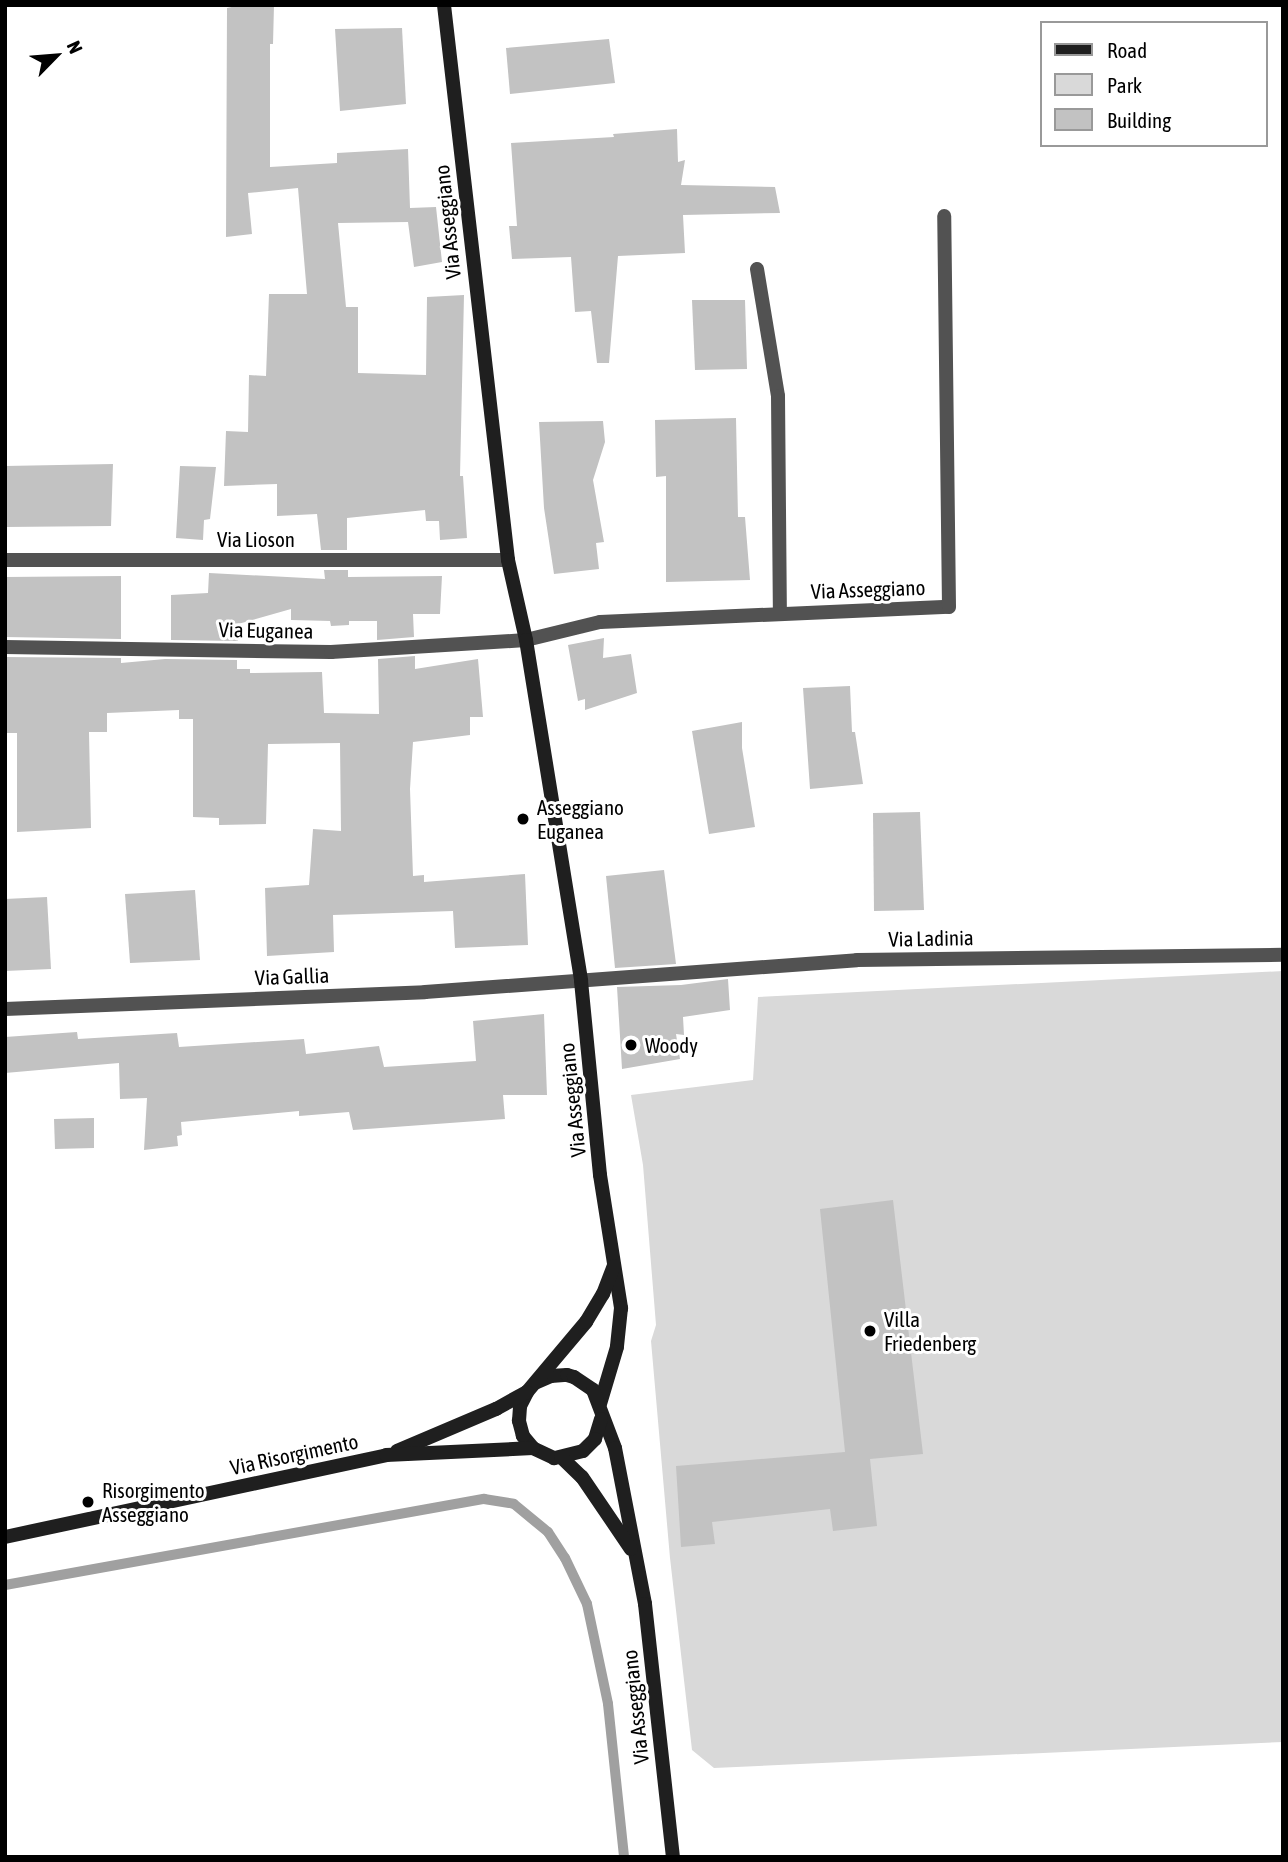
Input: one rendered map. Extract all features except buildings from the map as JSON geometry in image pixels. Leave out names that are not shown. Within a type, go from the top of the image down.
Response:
[{"type":"street","name":"Via Asseggiano","points":[[444,5],[508,560],[526,640],[581,981],[600,1175],[621,1308],[620,1328],[600,1404],[601,1419],[615,1448],[645,1604],[673,1857]]},
{"type":"street","name":"Via Asseggiano","points":[[526,640],[600,622],[949,607],[944,216]]},
{"type":"street","points":[[757,269],[778,396],[780,614]]},
{"type":"street","name":"Via Lioson","points":[[5,560],[508,560]]},
{"type":"street","name":"Via Euganea","points":[[5,647],[331,652],[526,640]]},
{"type":"street","name":"Via Ladinia","points":[[581,981],[857,960],[1283,956]]},
{"type":"street","name":"Via Gallia","points":[[5,1009],[425,992],[581,981]]},
{"type":"street","points":[[533,1448],[523,1436],[519,1421],[520,1406],[532,1387],[586,1322],[603,1294],[615,1265]]},
{"type":"street","points":[[532,1387],[551,1376],[574,1377],[593,1390],[600,1404]]},
{"type":"street","name":"Via Risorgimento","points":[[386,1455],[496,1409],[532,1387]]},
{"type":"street","points":[[561,1457],[576,1454],[589,1446],[598,1434],[601,1419]]},
{"type":"street","name":"Via Asseggiano","points":[[533,1448],[539,1453],[561,1457],[582,1477],[634,1553]]},
{"type":"street","name":"Via Risorgimento","points":[[5,1537],[386,1455],[533,1448]]},
{"type":"green space","points":[[1283,971],[1283,1742],[714,1768],[692,1750],[670,1558],[651,1341],[656,1325],[643,1165],[631,1095],[753,1080],[758,997]]},
{"type":"waterway","points":[[5,1585],[484,1499],[514,1504],[548,1532],[565,1558],[587,1604],[608,1704],[624,1857]]},
{"type":"place","name":"Asseggiano Euganea","points":[[523,819]]},
{"type":"place","name":"Woody","points":[[631,1045]]},
{"type":"place","name":"Villa Friedenberg","points":[[870,1331]]},
{"type":"place","name":"Risorgimento Asseggiano","points":[[88,1502]]}]
